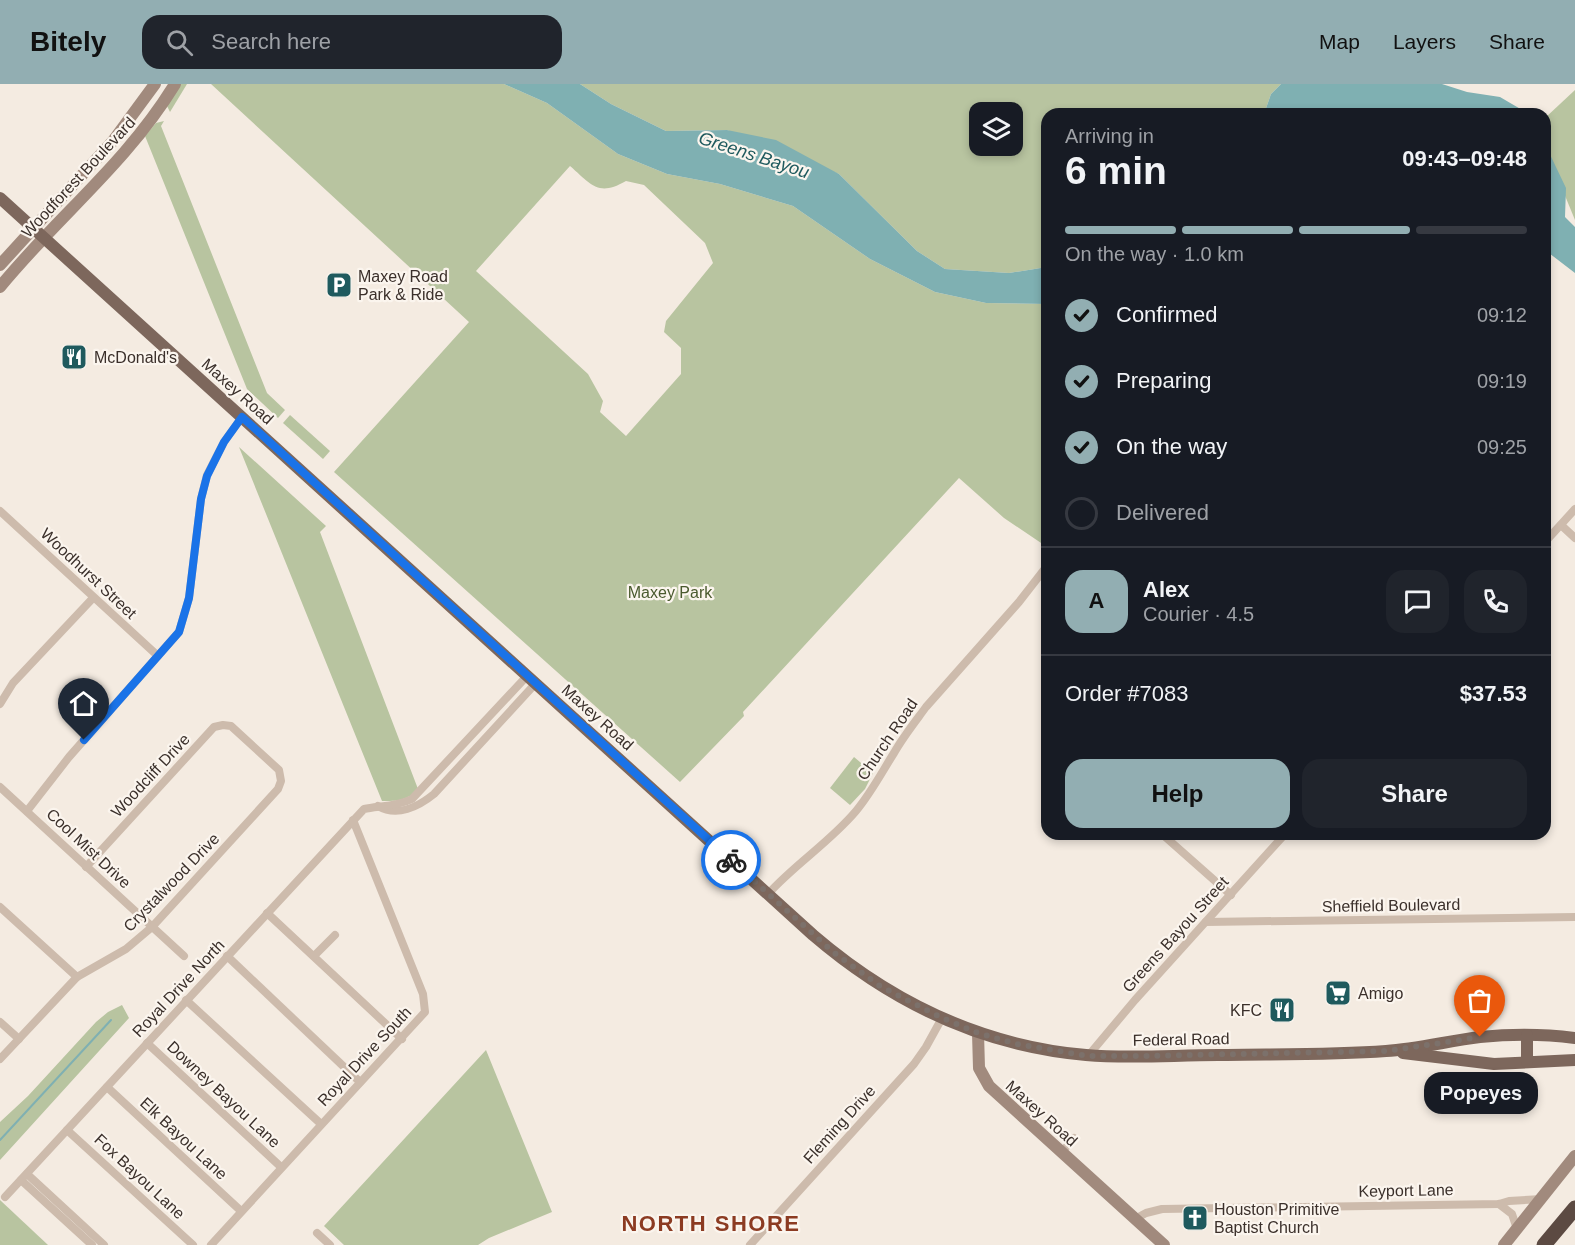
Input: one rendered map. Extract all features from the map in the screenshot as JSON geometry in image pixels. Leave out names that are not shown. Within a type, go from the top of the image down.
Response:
[{"type":"highway","points":[[1542,1245],[1573,1211]]},
{"type":"main road","name":"Woodforest Boulevard","points":[[0,265],[113,141],[155,84]]},
{"type":"main road","name":"Woodforest Boulevard","points":[[0,287],[126,152],[175,84]]},
{"type":"main road","points":[[145,100],[159,109]]},
{"type":"main road","points":[[113,141],[126,152]]},
{"type":"main road","name":"Maxey Road","points":[[0,198],[848,964],[880,986],[942,1018],[978,1033],[980,1068],[982,1077],[989,1086],[1164,1245]]},
{"type":"main road","name":"Federal Road","points":[[978,1033],[1043,1050],[1088,1056],[1387,1051],[1482,1037],[1527,1035],[1575,1038]]},
{"type":"main road","points":[[1527,1035],[1527,1062]]},
{"type":"main road","points":[[1452,1060],[1453,1041]]},
{"type":"main road","name":"Federal Road","points":[[1387,1051],[1494,1064],[1575,1060]]},
{"type":"main road","points":[[1504,1245],[1575,1156]]},
{"type":"street","points":[[27,812],[69,757],[179,632],[189,598],[201,499],[207,476],[224,442],[242,417]]},
{"type":"street","points":[[1551,536],[1575,509]]},
{"type":"street","name":"Woodhurst Street","points":[[0,511],[158,656]]},
{"type":"street","points":[[1561,525],[1575,538]]},
{"type":"street","name":"Church Road","points":[[768,894],[791,870],[841,827],[856,810],[926,707],[1020,602],[1041,574]]},
{"type":"street","points":[[0,704],[13,682],[93,598]]},
{"type":"street","points":[[378,806],[386,810],[404,810],[423,803],[434,794],[482,742],[531,679]]},
{"type":"street","name":"Royal Drive North","points":[[5,1197],[364,809],[405,803],[412,799],[473,734],[531,679]]},
{"type":"street","name":"Woodcliff Drive","points":[[86,867],[214,727],[231,726],[242,736]]},
{"type":"street","points":[[473,734],[482,742]]},
{"type":"street","name":"Crystalwood Drive","points":[[0,1059],[77,977],[126,949],[152,927],[278,789],[281,781],[279,770],[242,736]]},
{"type":"street","name":"Cool Mist Drive","points":[[0,787],[184,956]]},
{"type":"street","name":"Royal Drive South","points":[[211,1245],[425,1012],[423,994],[353,820]]},
{"type":"street","points":[[1169,840],[1231,895]]},
{"type":"street","name":"Greens Bayou Street","points":[[1088,1056],[1135,1000],[1280,840]]},
{"type":"street","points":[[0,907],[77,977]]},
{"type":"street","points":[[267,913],[402,1039]]},
{"type":"street","name":"Sheffield Boulevard","points":[[1206,922],[1575,918]]},
{"type":"street","points":[[314,956],[334,935]]},
{"type":"street","points":[[227,956],[360,1082]]},
{"type":"street","points":[[186,1000],[321,1124]]},
{"type":"street","name":"Fleming Drive","points":[[750,1245],[914,1064],[942,1018]]},
{"type":"street","points":[[0,1022],[19,1039]]},
{"type":"street","name":"Downey Bayou Lane","points":[[147,1043],[281,1167]]},
{"type":"street","name":"Elk Bayou Lane","points":[[107,1087],[241,1211]]},
{"type":"street","name":"Fox Bayou Lane","points":[[67,1130],[193,1245]]},
{"type":"street","points":[[1061,1153],[1074,1138]]},
{"type":"street","points":[[24,1177],[92,1241],[104,1245]]},
{"type":"street","name":"Keyport Lane","points":[[1135,1219],[1146,1213],[1162,1209],[1499,1204],[1509,1201],[1542,1199]]},
{"type":"street","points":[[1499,1204],[1512,1214],[1517,1229]]},
{"type":"street","points":[[317,1233],[330,1245]]},
{"type":"green space","points":[[180,84],[187,84],[170,112],[167,106]]},
{"type":"green space","name":"Maxey Park","points":[[211,84],[504,84],[547,103],[618,154],[667,174],[720,184],[793,206],[870,259],[935,292],[986,303],[1041,304],[1041,543],[1004,518],[959,478],[743,712],[744,716],[680,782],[334,472],[469,322]],"holes":[[[570,166],[590,183],[602,188],[616,186],[626,181],[644,185],[705,243],[713,263],[666,321],[664,332],[681,348],[681,374],[626,436],[600,412],[603,401],[588,374],[476,271]]]},
{"type":"green space","points":[[580,84],[1281,84],[1271,94],[1266,108],[1041,108],[1041,268],[1009,273],[945,269],[917,251],[839,174],[727,130],[666,131],[611,104]]},
{"type":"green space","points":[[1575,90],[1575,220],[1551,162],[1551,112]]},
{"type":"green space","points":[[164,121],[161,126],[267,393],[285,410],[278,418],[247,389],[145,136],[156,123]]},
{"type":"green space","points":[[290,415],[330,451],[323,459],[283,423]]},
{"type":"green space","points":[[239,447],[326,526],[320,532],[418,789],[406,798],[382,801]]},
{"type":"green space","points":[[854,757],[873,773],[865,789],[850,805],[830,788]]},
{"type":"green space","points":[[122,1005],[129,1018],[0,1160],[0,1122],[28,1096],[96,1022],[108,1012]]},
{"type":"green space","points":[[486,1050],[552,1212],[489,1238],[478,1245],[344,1245],[324,1226]]},
{"type":"green space","points":[[0,1200],[48,1245],[0,1245]]},
{"type":"water","name":"Greens Bayou","points":[[504,84],[580,84],[611,104],[666,131],[727,130],[776,140],[839,174],[917,251],[945,269],[1009,273],[1041,268],[1041,304],[986,303],[935,292],[870,259],[793,206],[720,184],[667,174],[618,154],[547,103]]},
{"type":"water","points":[[1281,84],[1442,84],[1467,92],[1500,97],[1519,108],[1266,108],[1271,94]]},
{"type":"water","points":[[1551,157],[1566,188],[1565,217],[1575,227],[1575,273],[1551,255]]},
{"type":"waterway","points":[[0,1140],[111,1020]]},
{"type":"way so far","points":[[731,860],[833,952],[880,986],[942,1018],[978,1033],[1017,1044],[1088,1056],[1142,1056],[1387,1051],[1480,1037]]},
{"type":"place","name":"Maxey Road Park & Ride","points":[[339,285]]},
{"type":"place","name":"McDonald's","points":[[74,357]]},
{"type":"place","name":"Amigo","points":[[1338,993]]},
{"type":"place","name":"KFC","points":[[1282,1010]]},
{"type":"place","name":"Popeyes","points":[[1480,1037]]},
{"type":"place","name":"Houston Primitive Baptist Church","points":[[1195,1218]]},
{"type":"district","name":"NORTH SHORE","points":[[711,1223]]},
{"type":"route","points":[[84,740],[179,632],[189,598],[196,532],[207,476],[224,442],[242,417],[731,860]]}]
